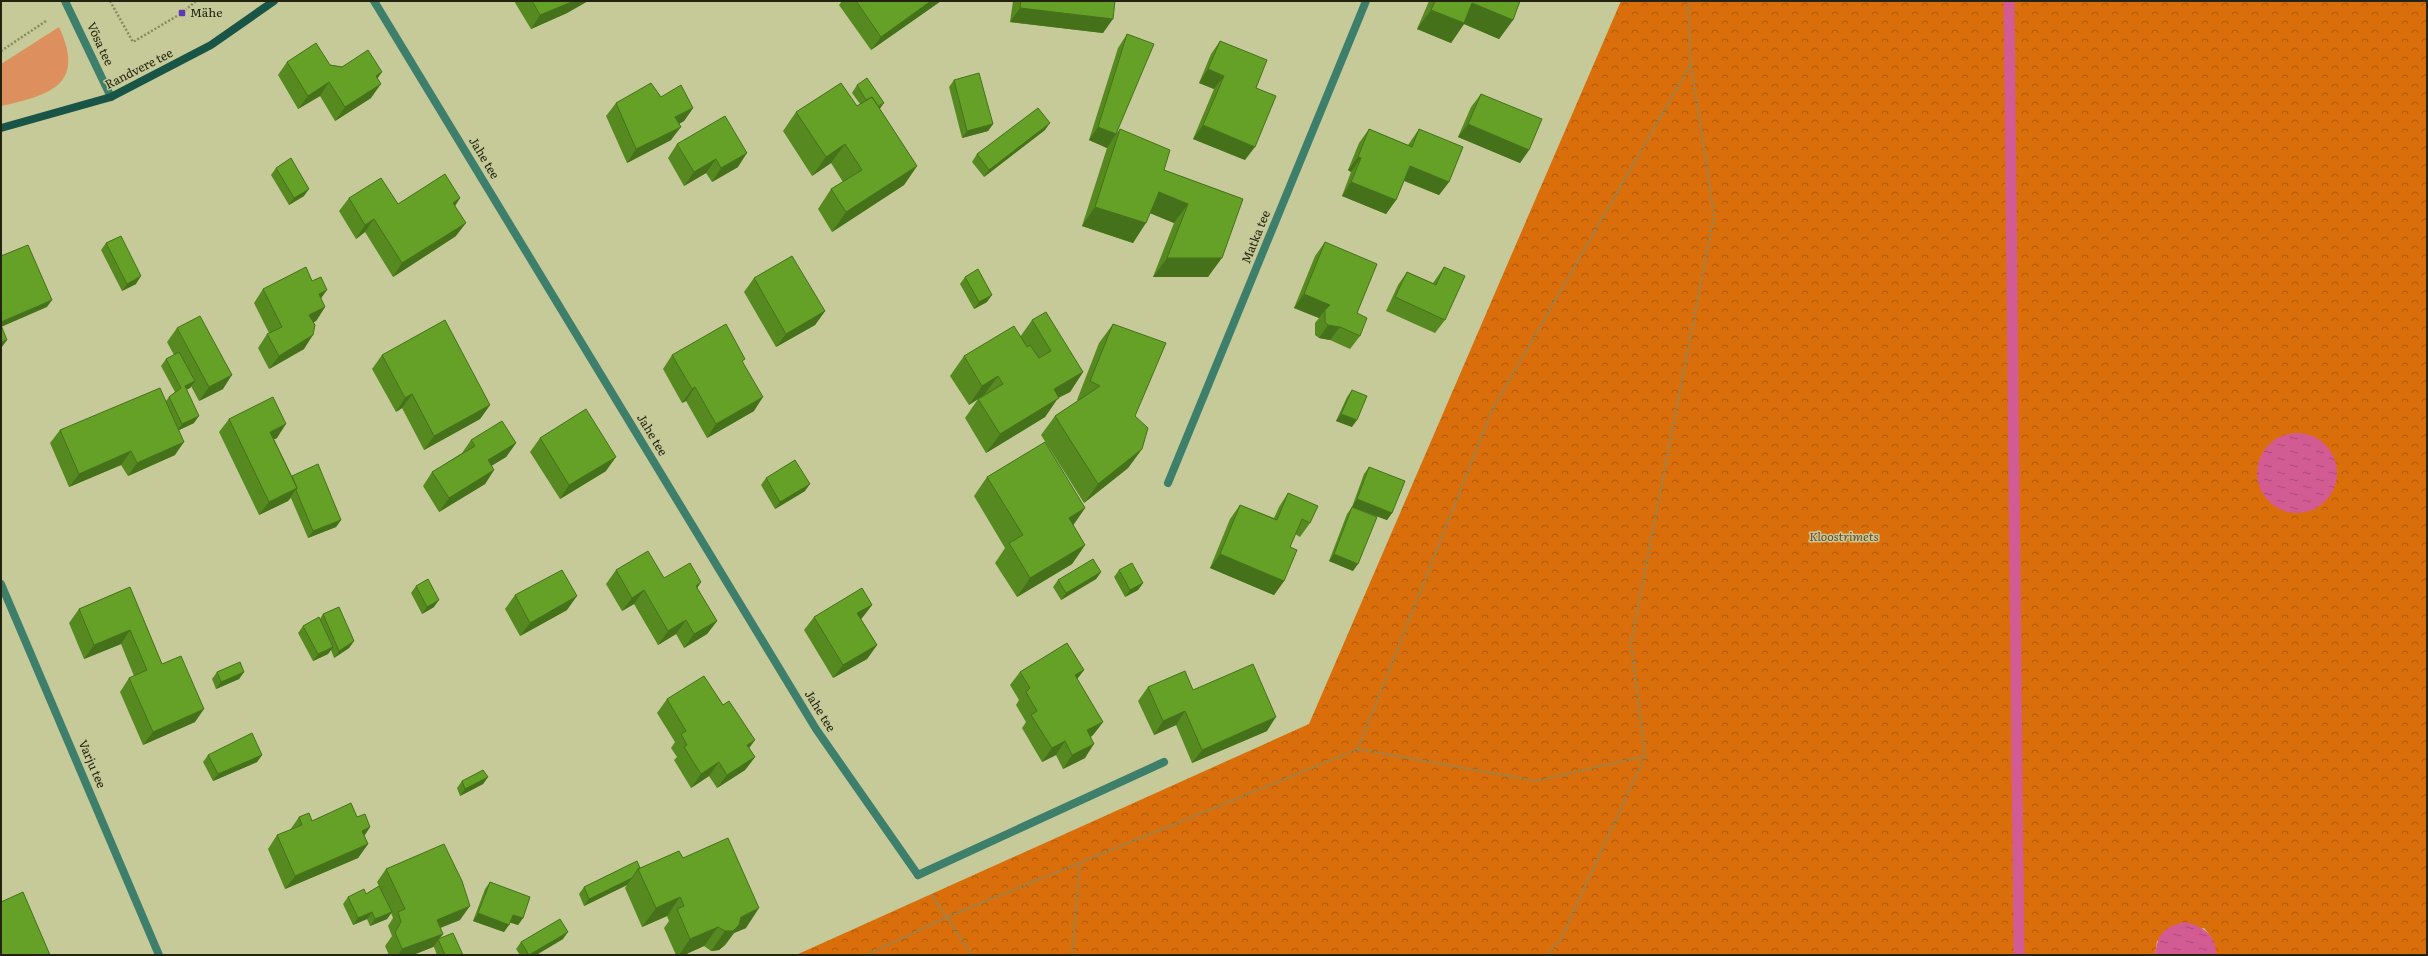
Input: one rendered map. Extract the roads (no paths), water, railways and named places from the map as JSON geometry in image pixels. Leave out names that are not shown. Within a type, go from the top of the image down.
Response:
[{"type":"main road","name":"Randvere tee","points":[[1,128],[111,97],[211,45],[274,1]]},
{"type":"street","name":"Võsa tee","points":[[65,1],[111,97]]},
{"type":"street","name":"Jahe tee","points":[[374,1],[816,729],[918,874],[1164,762]]},
{"type":"street","name":"Matka tee","points":[[1168,483],[1366,1]]},
{"type":"street","name":"Varju tee","points":[[1,584],[159,955]]},
{"type":"water","points":[[2297,433],[2305,434],[2319,440],[2325,445],[2330,451],[2336,465],[2336,481],[2330,495],[2325,501],[2319,506],[2305,512],[2297,513],[2289,512],[2275,506],[2269,501],[2264,495],[2258,481],[2257,473],[2258,465],[2264,451],[2269,445],[2275,440],[2289,434]]},
{"type":"water","points":[[2185,922],[2197,926],[2207,932],[2214,942],[2216,955],[2155,955],[2158,941],[2163,932],[2172,926]]},
{"type":"waterway","points":[[2009,1],[2019,955]]},
{"type":"place","name":"Mähe","points":[[182,13]]},
{"type":"park label","name":"Kloostrimets","points":[[1844,537]]}]
